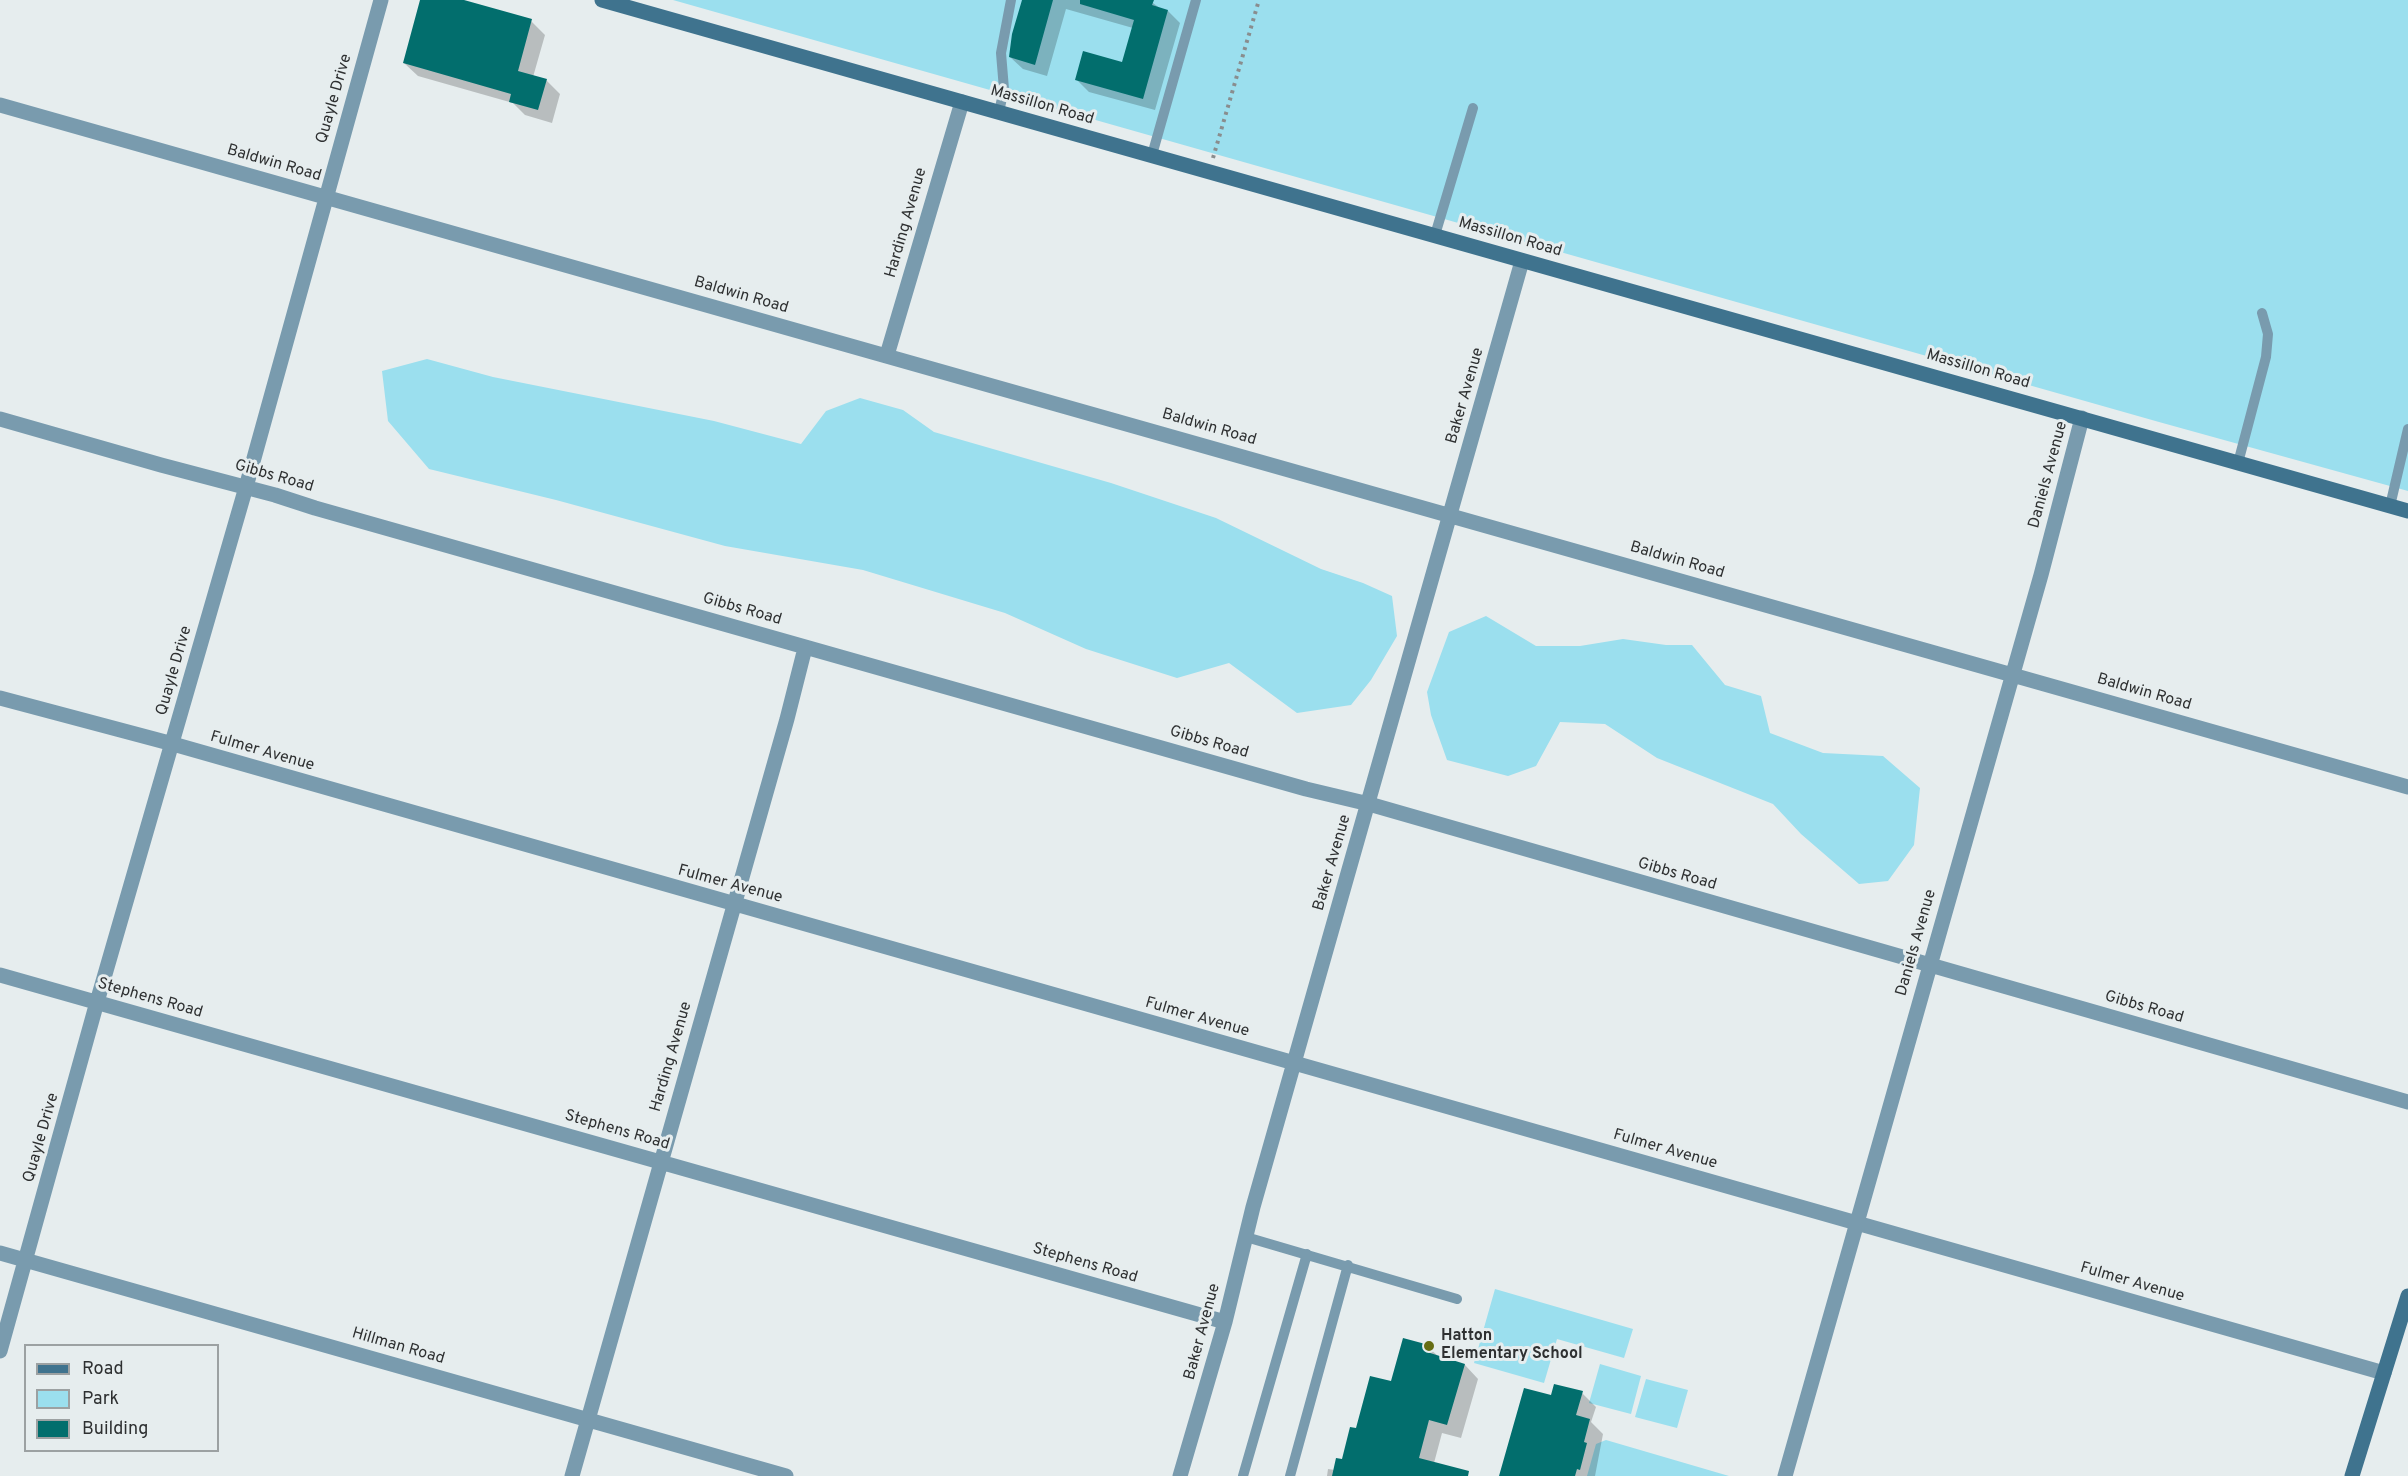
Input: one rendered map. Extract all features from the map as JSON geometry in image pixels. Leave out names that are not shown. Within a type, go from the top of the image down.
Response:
[{"type":"street","name":"Quayle Drive","points":[[0,1351],[97,1002],[246,487],[381,0]]},
{"type":"street","name":"Massillon Road","points":[[602,0],[2408,511]]},
{"type":"street","name":"Harding Avenue","points":[[887,355],[962,102]]},
{"type":"street","name":"Baldwin Road","points":[[0,105],[2408,787]]},
{"type":"street","name":"Baker Avenue","points":[[1180,1476],[1225,1322],[1294,1064],[1522,261]]},
{"type":"street","name":"Daniels Avenue","points":[[1785,1476],[2012,675],[2082,418]]},
{"type":"street","name":"Gibbs Road","points":[[0,419],[1306,789],[1369,804],[2408,1102]]},
{"type":"street","name":"Harding Avenue","points":[[572,1476],[787,719],[805,648]]},
{"type":"street","name":"Fulmer Avenue","points":[[0,698],[173,744],[2384,1373]]},
{"type":"street","name":"Stephens Road","points":[[0,975],[1225,1322]]},
{"type":"street","name":"Hillman Road","points":[[0,1253],[786,1476]]},
{"type":"street","points":[[2352,1476],[2408,1296]]},
{"type":"lane","points":[[999,112],[1004,89],[1001,53],[1011,0]]},
{"type":"lane","points":[[1152,155],[1196,0]]},
{"type":"lane","points":[[1435,235],[1473,108]]},
{"type":"lane","points":[[2238,463],[2266,357],[2268,334],[2262,313]]},
{"type":"lane","points":[[2390,506],[2408,429]]},
{"type":"lane","points":[[1246,1237],[1348,1265],[1457,1299]]},
{"type":"lane","points":[[1243,1476],[1307,1254]]},
{"type":"lane","points":[[1290,1476],[1348,1265]]},
{"type":"path","points":[[1209,171],[1259,0]]},
{"type":"green space","points":[[673,0],[2408,0],[2408,491],[2159,422]]},
{"type":"green space","points":[[427,359],[493,377],[714,421],[801,444],[826,411],[860,398],[903,410],[934,432],[1111,483],[1216,518],[1321,569],[1363,583],[1392,596],[1397,636],[1371,680],[1351,705],[1297,713],[1229,663],[1177,678],[1086,649],[1005,613],[863,570],[725,546],[556,500],[429,469],[388,421],[382,371]]},
{"type":"green space","points":[[1486,616],[1536,646],[1580,646],[1623,639],[1666,645],[1692,645],[1725,685],[1761,696],[1770,733],[1823,753],[1883,756],[1920,788],[1914,845],[1888,881],[1859,884],[1801,834],[1773,804],[1657,758],[1605,724],[1560,722],[1536,766],[1508,776],[1447,760],[1431,715],[1427,692],[1449,632]]},
{"type":"green space","points":[[1495,1289],[1633,1329],[1624,1358],[1557,1339],[1544,1383],[1474,1363]]},
{"type":"green space","points":[[1600,1364],[1641,1376],[1631,1414],[1589,1403]]},
{"type":"green space","points":[[1646,1379],[1688,1390],[1677,1428],[1635,1417]]},
{"type":"green space","points":[[1606,1440],[1729,1476],[1587,1476],[1596,1444]]},
{"type":"building","points":[[420,0],[464,0],[532,19],[518,71],[547,79],[538,110],[509,102],[511,94],[403,63]]},
{"type":"building","points":[[1022,0],[1053,0],[1035,65],[1009,57],[1012,34]]},
{"type":"building","points":[[1080,0],[1154,0],[1152,5],[1168,10],[1143,99],[1075,80],[1083,51],[1122,62],[1134,20],[1080,4]]},
{"type":"building","points":[[1403,1338],[1429,1345],[1427,1352],[1465,1364],[1447,1425],[1429,1420],[1419,1458],[1469,1471],[1468,1476],[1332,1476],[1336,1458],[1342,1459],[1350,1427],[1356,1428],[1370,1376],[1391,1381]]},
{"type":"building","points":[[1554,1384],[1583,1391],[1576,1415],[1590,1419],[1580,1470],[1577,1469],[1575,1476],[1499,1476],[1524,1388],[1551,1395]]},
{"type":"place","name":"Hatton Elementary School","points":[[1429,1346]]}]
